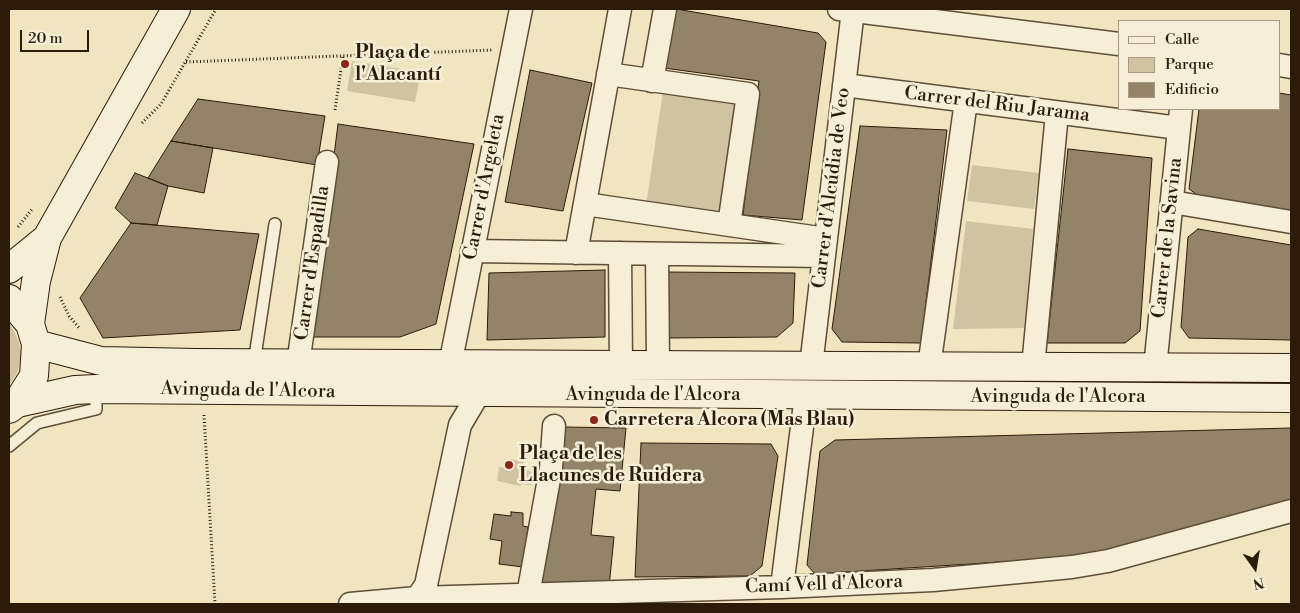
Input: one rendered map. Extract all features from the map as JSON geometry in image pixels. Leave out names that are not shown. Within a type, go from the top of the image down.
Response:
[{"type":"main road","points":[[13,406],[34,376],[33,334],[47,238],[176,9]]},
{"type":"main road","points":[[9,269],[47,238]]},
{"type":"main road","points":[[9,299],[33,334]]},
{"type":"main road","name":"Avinguda de l'Alcora","points":[[33,334],[101,361],[450,365],[1291,368]]},
{"type":"main road","name":"Avinguda de l'Alcora","points":[[13,406],[74,390],[96,389],[1291,398]]},
{"type":"street","name":"Carrer d'Argeleta","points":[[450,365],[521,9]]},
{"type":"street","points":[[576,253],[620,9]]},
{"type":"street","points":[[652,81],[665,9]]},
{"type":"street","points":[[846,10],[1118,44]]},
{"type":"street","name":"Carrer d'Alcúdia de Veo","points":[[811,366],[844,86],[846,10]]},
{"type":"street","points":[[608,74],[748,94],[728,224]]},
{"type":"street","name":"Carrer del Riu Jarama","points":[[844,86],[1057,112],[1180,118]]},
{"type":"street","points":[[930,367],[966,101]]},
{"type":"street","points":[[1033,367],[1057,112]]},
{"type":"street","name":"Carrer de la Savina","points":[[1155,368],[1180,118]]},
{"type":"street","name":"Carrer d'Espadilla","points":[[298,364],[328,162]]},
{"type":"street","points":[[1172,202],[1291,222]]},
{"type":"street","points":[[585,204],[728,224],[825,247]]},
{"type":"street","points":[[472,251],[657,254],[825,247]]},
{"type":"street","points":[[620,253],[621,365]]},
{"type":"street","points":[[657,254],[658,365]]},
{"type":"street","points":[[445,393],[460,425]]},
{"type":"street","points":[[415,601],[426,585],[460,425],[479,393]]},
{"type":"street","points":[[782,587],[806,395]]},
{"type":"street","points":[[517,598],[552,468],[554,426]]},
{"type":"street","name":"Camí Vell d'Alcora","points":[[350,604],[933,580],[1072,567],[1108,561],[1291,511]]},
{"type":"lane","points":[[254,363],[276,224]]},
{"type":"lane","points":[[9,446],[37,423],[96,409],[96,389]]},
{"type":"path","points":[[135,128],[149,118],[161,104],[216,9]]},
{"type":"path","points":[[186,62],[496,50]]},
{"type":"path","points":[[335,110],[343,56]]},
{"type":"path","points":[[60,293],[70,316],[81,330]]},
{"type":"path","points":[[196,390],[196,414],[204,414],[215,604]]},
{"type":"green space","points":[[352,61],[421,72],[415,102],[347,91]]},
{"type":"green space","points":[[663,91],[736,102],[719,216],[646,205]]},
{"type":"green space","points":[[972,165],[1039,173],[1034,209],[967,201]]},
{"type":"green space","points":[[966,221],[1033,229],[1024,328],[953,329]]},
{"type":"green space","points":[[9,321],[19,342],[21,356],[18,371],[9,386]]},
{"type":"green space","points":[[508,459],[524,461],[523,470],[533,472],[531,485],[521,484],[521,486],[497,481],[499,467],[506,468]]},
{"type":"building","points":[[676,9],[818,33],[826,42],[802,220],[743,215],[759,81],[664,68]]},
{"type":"building","points":[[530,70],[592,83],[563,211],[505,202]]},
{"type":"building","points":[[1280,93],[1291,95],[1291,213],[1203,199],[1189,189],[1199,110],[1280,110]]},
{"type":"building","points":[[198,99],[325,116],[317,165],[171,141]]},
{"type":"building","points":[[338,124],[474,144],[436,324],[400,337],[311,337]]},
{"type":"building","points":[[860,126],[947,130],[921,343],[842,342],[832,329]]},
{"type":"building","points":[[171,141],[213,148],[204,193],[168,186],[148,178]]},
{"type":"building","points":[[1068,149],[1152,158],[1140,331],[1125,343],[1047,343]]},
{"type":"building","points":[[135,173],[168,186],[157,225],[131,223],[115,208]]},
{"type":"building","points":[[131,223],[259,234],[240,330],[103,338],[80,298]]},
{"type":"building","points":[[1198,229],[1291,245],[1291,340],[1189,338],[1181,327],[1188,237]]},
{"type":"building","points":[[605,270],[605,337],[487,340],[489,273]]},
{"type":"building","points":[[667,272],[795,273],[793,323],[777,337],[667,338]]},
{"type":"building","points":[[565,427],[626,428],[620,491],[596,489],[591,535],[614,537],[609,587],[540,588]]},
{"type":"building","points":[[1291,428],[1291,502],[1093,556],[815,574],[807,565],[820,451],[835,440]]},
{"type":"building","points":[[641,443],[771,444],[778,456],[762,566],[750,576],[635,577]]},
{"type":"building","points":[[511,512],[523,513],[523,526],[528,527],[523,567],[499,564],[502,541],[490,539],[494,514],[511,516]]},
{"type":"place","name":"Plaça de l'Alacantí","points":[[345,64]]},
{"type":"place","name":"Carretera Alcora (Mas Blau)","points":[[594,420]]},
{"type":"place","name":"Plaça de les Llacunes de Ruidera","points":[[509,465]]}]
